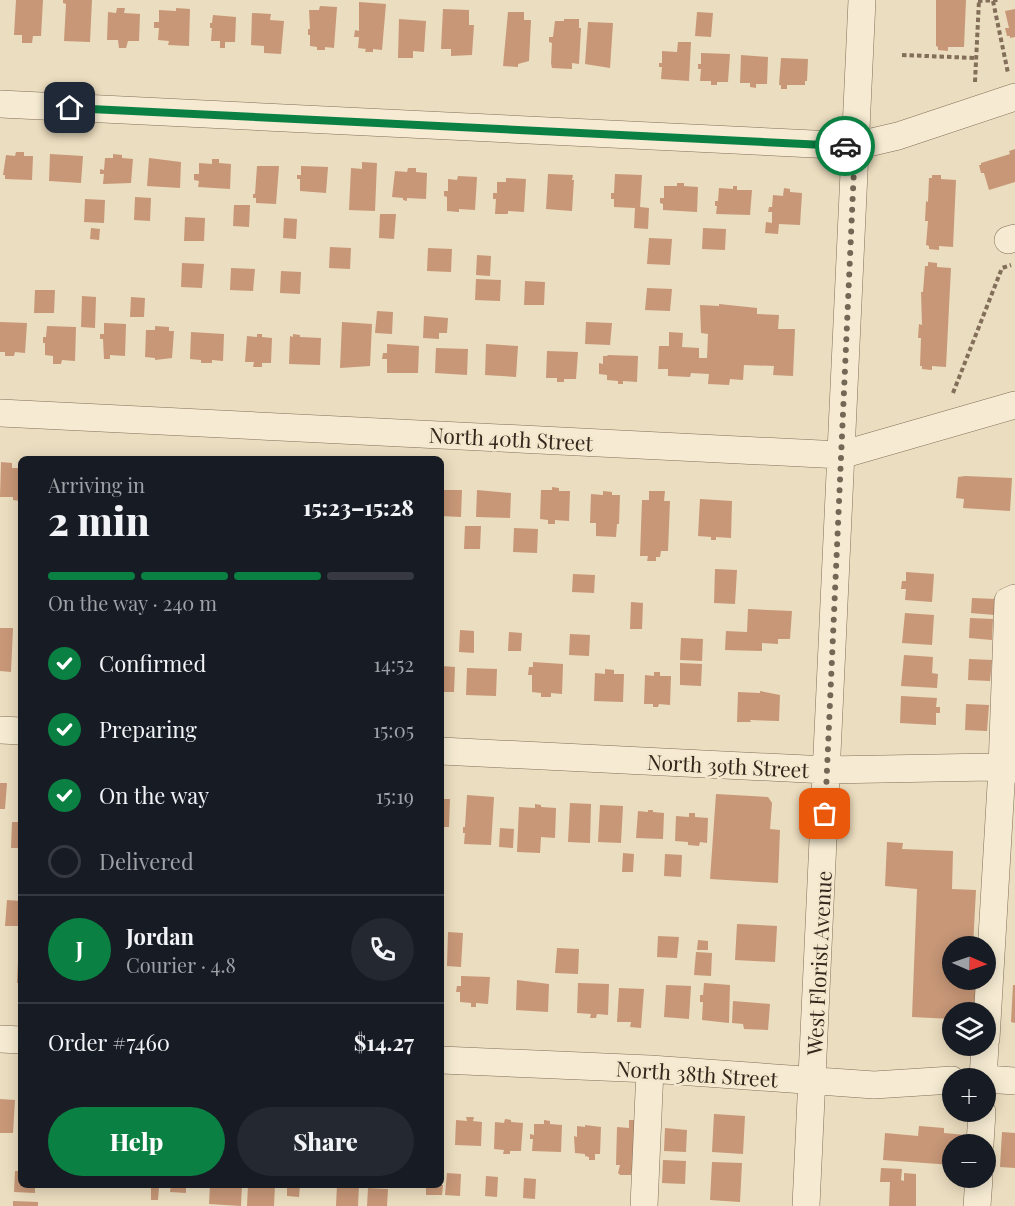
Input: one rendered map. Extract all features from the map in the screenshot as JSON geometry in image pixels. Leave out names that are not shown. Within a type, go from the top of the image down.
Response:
[{"type":"street","name":"West Florist Avenue","points":[[806,1206],[862,0]]},
{"type":"street","points":[[0,104],[855,146],[898,136],[1012,85]]},
{"type":"street","name":"North 40th Street","points":[[0,413],[841,455],[1015,405]]},
{"type":"street","points":[[992,1002],[1004,923],[1008,768],[1008,601],[1015,598]]},
{"type":"street","points":[[0,730],[18,731]]},
{"type":"street","name":"North 39th Street","points":[[444,751],[827,770],[1008,768]]},
{"type":"street","points":[[0,1039],[18,1040]]},
{"type":"street","name":"North 38th Street","points":[[444,1060],[650,1069],[874,1085],[942,1081]]},
{"type":"street","points":[[644,1206],[650,1069]]},
{"type":"street","points":[[996,1080],[1015,1081]]},
{"type":"street","points":[[978,1206],[979,1188]]},
{"type":"path","points":[[975,82],[978,0],[995,1],[1012,85]]},
{"type":"path","points":[[902,55],[975,58]]},
{"type":"path","points":[[953,393],[1012,248]]},
{"type":"building","points":[[16,0],[43,0],[41,36],[33,36],[32,43],[22,43],[22,35],[14,35]]},
{"type":"building","points":[[63,0],[92,0],[90,42],[64,41],[66,4]]},
{"type":"building","points":[[936,0],[966,0],[964,47],[948,47],[948,51],[938,50],[936,46]]},
{"type":"building","points":[[359,2],[386,4],[382,50],[373,49],[373,52],[365,52],[366,49],[358,48],[359,37],[354,37],[355,30],[359,31]]},
{"type":"building","points":[[320,6],[337,7],[334,48],[325,47],[325,50],[317,50],[317,47],[310,46],[310,35],[308,35],[309,10],[319,10]]},
{"type":"building","points":[[117,8],[125,8],[124,13],[140,14],[139,41],[128,41],[126,48],[119,48],[118,40],[107,40],[108,12],[116,13]]},
{"type":"building","points":[[176,8],[190,9],[189,46],[168,45],[169,41],[158,40],[159,28],[154,28],[154,22],[159,22],[159,10],[176,11]]},
{"type":"building","points":[[443,9],[469,10],[469,25],[474,25],[472,55],[451,56],[451,49],[441,49]]},
{"type":"building","points":[[1015,9],[1015,37],[1010,38],[1005,28],[1009,28],[1005,11]]},
{"type":"building","points":[[508,12],[524,12],[524,20],[531,20],[529,61],[518,64],[518,67],[503,66]]},
{"type":"building","points":[[697,12],[713,13],[711,37],[695,36]]},
{"type":"building","points":[[252,13],[271,14],[270,20],[284,21],[281,54],[264,53],[264,46],[251,45]]},
{"type":"building","points":[[213,15],[236,17],[235,42],[225,42],[225,48],[220,48],[220,41],[211,41],[210,23],[212,23]]},
{"type":"building","points":[[399,19],[426,21],[424,52],[413,51],[413,58],[398,58]]},
{"type":"building","points":[[564,19],[579,19],[579,28],[581,28],[579,64],[572,63],[572,69],[552,68],[551,63],[552,43],[549,42],[549,37],[553,37],[555,21],[564,21]]},
{"type":"building","points":[[588,22],[613,23],[610,68],[585,64]]},
{"type":"building","points":[[678,42],[691,42],[689,81],[661,79],[662,67],[659,67],[659,63],[662,63],[662,51],[677,52]]},
{"type":"building","points":[[701,53],[730,54],[728,82],[717,82],[717,85],[711,85],[711,81],[700,81],[701,69],[698,69],[698,64],[701,64]]},
{"type":"building","points":[[741,55],[768,57],[767,84],[756,84],[756,88],[750,87],[750,83],[740,83]]},
{"type":"building","points":[[781,58],[808,59],[805,85],[787,85],[787,89],[781,89],[779,85]]},
{"type":"building","points":[[1015,149],[1015,182],[989,190],[979,165],[1010,154],[1009,151]]},
{"type":"building","points":[[16,152],[24,152],[24,156],[33,156],[32,180],[5,179],[3,175],[6,155],[15,156]]},
{"type":"building","points":[[50,154],[83,156],[81,183],[49,181]]},
{"type":"building","points":[[113,154],[133,159],[131,183],[103,184],[104,174],[100,174],[100,169],[104,170],[105,158],[113,158]]},
{"type":"building","points":[[149,158],[181,162],[180,188],[147,186]]},
{"type":"building","points":[[212,159],[219,159],[219,163],[231,164],[230,189],[198,187],[199,181],[194,180],[194,174],[199,174],[199,163],[212,164]]},
{"type":"building","points":[[362,162],[377,163],[375,211],[349,210],[351,168],[362,169]]},
{"type":"building","points":[[257,166],[279,166],[276,204],[256,203],[256,198],[253,198]]},
{"type":"building","points":[[301,166],[328,167],[326,193],[300,191],[300,179],[297,179],[297,175],[301,175]]},
{"type":"building","points":[[408,168],[416,168],[416,172],[427,173],[426,199],[407,198],[407,201],[403,198],[392,197],[395,171],[407,172]]},
{"type":"building","points":[[548,174],[573,175],[572,211],[546,209]]},
{"type":"building","points":[[615,174],[642,175],[640,207],[649,208],[648,229],[634,228],[635,208],[614,207],[611,193],[614,193]]},
{"type":"building","points":[[932,175],[941,175],[941,179],[956,180],[953,247],[939,246],[939,250],[929,249],[926,245],[928,221],[925,221],[926,201],[928,202],[929,178],[932,178]]},
{"type":"building","points":[[458,176],[477,177],[475,210],[447,211],[447,197],[444,196],[444,191],[448,191],[448,179],[457,180]]},
{"type":"building","points":[[506,178],[526,179],[524,212],[508,211],[508,214],[495,214],[496,199],[493,199],[493,193],[497,193],[497,182],[506,182]]},
{"type":"building","points":[[677,183],[698,187],[697,212],[663,210],[660,198],[664,198],[664,186],[677,186]]},
{"type":"building","points":[[733,186],[737,186],[737,190],[752,190],[750,215],[716,214],[715,201],[718,201],[719,188],[733,189]]},
{"type":"building","points":[[784,188],[790,189],[790,192],[802,193],[800,225],[779,224],[778,234],[765,233],[766,222],[772,223],[772,212],[768,212],[769,207],[772,207],[773,195],[783,196]]},
{"type":"building","points":[[135,197],[151,198],[150,221],[134,220]]},
{"type":"building","points":[[85,199],[105,200],[104,223],[84,222]]},
{"type":"building","points":[[234,205],[250,205],[249,227],[233,226]]},
{"type":"building","points":[[380,214],[396,214],[394,239],[379,238]]},
{"type":"building","points":[[185,217],[205,218],[204,241],[184,241]]},
{"type":"building","points":[[284,218],[297,219],[296,239],[283,238]]},
{"type":"building","points":[[91,228],[100,229],[99,240],[90,239]]},
{"type":"building","points":[[703,228],[726,229],[725,250],[702,249]]},
{"type":"building","points":[[649,238],[672,239],[670,265],[647,264]]},
{"type":"building","points":[[330,247],[351,248],[350,269],[329,268]]},
{"type":"building","points":[[428,248],[452,249],[451,272],[427,271]]},
{"type":"building","points":[[477,255],[491,256],[490,276],[476,275]]},
{"type":"building","points":[[928,262],[937,263],[937,267],[951,268],[946,367],[932,366],[932,370],[922,369],[920,366],[921,338],[918,338],[919,324],[922,325],[921,292],[923,292],[925,266],[928,266]]},
{"type":"building","points":[[182,263],[204,264],[202,288],[181,287]]},
{"type":"building","points":[[231,268],[255,269],[253,291],[230,290]]},
{"type":"building","points":[[281,271],[301,272],[300,294],[280,293]]},
{"type":"building","points":[[476,279],[501,280],[500,301],[475,300]]},
{"type":"building","points":[[525,281],[545,282],[544,305],[524,305]]},
{"type":"building","points":[[647,288],[672,289],[670,311],[645,310]]},
{"type":"building","points":[[35,290],[55,290],[54,313],[34,313]]},
{"type":"building","points":[[82,296],[96,297],[95,328],[81,327]]},
{"type":"building","points":[[131,297],[145,298],[144,317],[130,317]]},
{"type":"building","points":[[719,304],[757,308],[757,314],[779,315],[778,329],[795,329],[793,376],[773,375],[774,366],[744,365],[743,380],[730,379],[729,385],[708,384],[709,374],[691,373],[690,377],[668,376],[668,369],[658,369],[659,346],[669,346],[669,332],[683,333],[682,347],[699,348],[699,358],[707,358],[708,334],[701,333],[700,305],[719,306]]},
{"type":"building","points":[[377,311],[393,312],[392,334],[375,333]]},
{"type":"building","points":[[424,316],[448,318],[447,333],[439,333],[439,339],[423,338]]},
{"type":"building","points":[[0,322],[27,323],[25,353],[15,352],[14,356],[5,356],[5,352],[0,352]]},
{"type":"building","points":[[342,322],[372,324],[370,366],[340,368]]},
{"type":"building","points":[[586,322],[612,323],[610,345],[585,344]]},
{"type":"building","points":[[104,323],[126,324],[125,356],[110,355],[110,359],[104,359],[103,339],[100,339],[100,334],[104,334]]},
{"type":"building","points":[[47,326],[76,327],[75,361],[62,360],[61,364],[53,364],[53,356],[45,355],[43,337],[46,337]]},
{"type":"building","points":[[155,326],[169,327],[169,331],[174,331],[172,358],[155,360],[155,358],[145,357],[146,330],[155,330]]},
{"type":"building","points":[[191,332],[224,334],[223,361],[212,360],[212,363],[201,363],[201,360],[190,359]]},
{"type":"building","points":[[257,334],[272,338],[271,363],[262,363],[262,367],[253,367],[254,362],[245,362],[247,336],[257,337]]},
{"type":"building","points":[[293,334],[300,335],[300,337],[321,338],[320,365],[289,364],[290,336],[293,337]]},
{"type":"building","points":[[387,344],[419,346],[418,373],[387,373],[387,359],[382,359],[383,353],[387,353]]},
{"type":"building","points":[[486,344],[518,346],[516,377],[485,375]]},
{"type":"building","points":[[436,348],[468,349],[467,375],[435,373]]},
{"type":"building","points":[[547,351],[578,352],[576,379],[564,379],[564,382],[557,382],[557,378],[546,378]]},
{"type":"building","points":[[603,356],[638,356],[637,382],[623,381],[623,384],[618,384],[618,381],[607,380],[607,375],[599,374],[599,363],[603,364]]},
{"type":"building","points":[[1,462],[12,463],[12,468],[18,468],[18,501],[13,500],[13,497],[0,497]]},
{"type":"building","points":[[958,477],[1012,478],[1010,511],[963,508],[964,499],[956,498]]},
{"type":"building","points":[[552,487],[559,488],[559,491],[570,491],[569,521],[555,520],[555,524],[548,524],[548,520],[540,519],[541,490],[552,490]]},
{"type":"building","points":[[444,490],[462,490],[461,517],[444,516]]},
{"type":"building","points":[[477,490],[511,493],[510,518],[476,517]]},
{"type":"building","points":[[603,491],[612,492],[612,495],[620,495],[616,537],[596,536],[596,523],[590,523],[591,494],[603,495]]},
{"type":"building","points":[[649,491],[665,491],[664,501],[670,501],[668,551],[661,551],[656,561],[647,561],[648,556],[640,556],[642,500],[649,500]]},
{"type":"building","points":[[700,499],[732,501],[731,538],[716,537],[716,540],[711,540],[711,537],[698,536]]},
{"type":"building","points":[[465,526],[481,526],[480,549],[464,549]]},
{"type":"building","points":[[514,528],[538,529],[537,553],[513,552]]},
{"type":"building","points":[[715,569],[737,570],[735,604],[714,603]]},
{"type":"building","points":[[906,572],[934,574],[932,602],[905,600],[906,589],[901,589],[902,581],[906,581]]},
{"type":"building","points":[[573,574],[595,575],[594,593],[572,592]]},
{"type":"building","points":[[972,598],[996,599],[995,615],[971,613]]},
{"type":"building","points":[[631,602],[643,603],[642,629],[630,629]]},
{"type":"building","points":[[748,609],[792,611],[790,639],[778,639],[778,644],[762,643],[762,651],[725,650],[726,631],[747,632]]},
{"type":"building","points":[[905,613],[934,615],[932,645],[902,643]]},
{"type":"building","points":[[970,618],[993,619],[992,640],[969,638]]},
{"type":"building","points":[[0,628],[13,628],[11,672],[0,671]]},
{"type":"building","points":[[460,630],[474,631],[474,653],[459,652]]},
{"type":"building","points":[[509,632],[522,633],[521,651],[508,651]]},
{"type":"building","points":[[570,634],[590,635],[589,656],[569,655]]},
{"type":"building","points":[[681,638],[703,639],[702,661],[680,660]]},
{"type":"building","points":[[904,655],[933,657],[932,673],[938,674],[937,688],[901,686]]},
{"type":"building","points":[[969,659],[992,660],[990,681],[968,680]]},
{"type":"building","points":[[533,662],[563,664],[562,694],[551,693],[551,697],[541,697],[541,693],[532,692],[532,675],[528,675],[529,667],[533,667]]},
{"type":"building","points":[[680,663],[702,664],[701,686],[680,685]]},
{"type":"building","points":[[444,666],[455,667],[454,692],[444,692]]},
{"type":"building","points":[[467,668],[497,669],[496,696],[466,695]]},
{"type":"building","points":[[605,669],[614,670],[614,674],[624,674],[623,702],[594,701],[595,673],[605,674]]},
{"type":"building","points":[[654,672],[660,672],[660,676],[671,676],[670,705],[659,704],[658,707],[653,707],[653,704],[644,704],[645,675],[654,676]]},
{"type":"building","points":[[760,691],[780,695],[779,721],[737,722],[738,692],[760,693]]},
{"type":"building","points":[[901,696],[937,698],[936,707],[940,707],[940,713],[936,713],[936,725],[900,723]]},
{"type":"building","points":[[966,704],[989,705],[987,731],[965,730]]},
{"type":"building","points":[[0,783],[7,783],[5,809],[0,809]]},
{"type":"building","points":[[716,794],[768,797],[772,803],[770,829],[780,830],[778,883],[710,879]]},
{"type":"building","points":[[467,795],[494,797],[491,845],[464,844],[463,827],[465,827]]},
{"type":"building","points":[[444,799],[450,799],[449,827],[444,827]]},
{"type":"building","points":[[570,803],[591,804],[590,843],[568,842]]},
{"type":"building","points":[[535,804],[541,807],[556,808],[555,838],[541,837],[540,853],[517,852],[519,807],[535,808]]},
{"type":"building","points":[[600,805],[623,806],[621,843],[598,842]]},
{"type":"building","points":[[648,810],[664,813],[663,839],[636,838],[638,811],[648,812]]},
{"type":"building","points":[[689,813],[695,813],[695,817],[708,818],[707,843],[700,842],[699,846],[675,841],[676,816],[689,817]]},
{"type":"building","points":[[12,822],[18,822],[18,848],[11,848]]},
{"type":"building","points":[[500,828],[514,829],[513,848],[499,847]]},
{"type":"building","points":[[887,842],[903,843],[902,849],[953,851],[952,889],[976,890],[974,936],[942,936],[942,990],[980,990],[979,1002],[942,1002],[942,1018],[912,1017],[917,889],[885,886]]},
{"type":"building","points":[[623,853],[634,854],[633,872],[622,872]]},
{"type":"building","points":[[665,854],[682,855],[681,877],[664,876]]},
{"type":"building","points":[[7,900],[18,901],[18,926],[5,926]]},
{"type":"building","points":[[737,924],[777,926],[775,962],[735,960]]},
{"type":"building","points":[[448,932],[463,933],[461,967],[447,966]]},
{"type":"building","points":[[658,936],[679,937],[677,958],[657,957]]},
{"type":"building","points":[[698,940],[708,941],[708,950],[697,950]]},
{"type":"building","points":[[557,948],[579,949],[578,974],[555,973]]},
{"type":"building","points":[[696,952],[712,953],[711,976],[694,975]]},
{"type":"building","points":[[461,976],[490,977],[488,1004],[476,1003],[476,1007],[471,1007],[471,1003],[460,1002],[460,992],[456,992],[457,986],[461,986]]},
{"type":"building","points":[[517,980],[549,984],[548,1012],[516,1010]]},
{"type":"building","points":[[578,983],[609,984],[608,1015],[597,1014],[596,1018],[590,1018],[591,1014],[577,1013]]},
{"type":"building","points":[[704,983],[730,985],[729,1023],[702,1020],[703,1002],[700,1002],[700,995],[703,995]]},
{"type":"building","points":[[666,985],[691,986],[689,1019],[664,1017]]},
{"type":"building","points":[[1013,985],[1015,985],[1015,1023],[1011,1022]]},
{"type":"building","points":[[619,988],[644,989],[641,1028],[630,1027],[631,1022],[617,1022]]},
{"type":"building","points":[[733,1001],[770,1004],[768,1030],[744,1029],[743,1024],[732,1023]]},
{"type":"building","points":[[0,1099],[15,1100],[13,1133],[0,1133]]},
{"type":"building","points":[[714,1114],[745,1116],[743,1154],[712,1152]]},
{"type":"building","points":[[466,1117],[474,1117],[473,1121],[482,1122],[481,1146],[455,1145],[456,1120],[467,1121]]},
{"type":"building","points":[[505,1119],[523,1123],[521,1151],[510,1151],[510,1154],[503,1154],[504,1150],[494,1149],[495,1122],[504,1123]]},
{"type":"building","points":[[544,1120],[550,1121],[550,1124],[562,1125],[561,1152],[532,1151],[533,1139],[530,1139],[530,1134],[534,1135],[534,1124],[544,1124]]},
{"type":"building","points":[[629,1120],[640,1120],[634,1169],[631,1175],[620,1175],[618,1173],[620,1165],[616,1165],[617,1127],[629,1128]]},
{"type":"building","points":[[585,1125],[601,1127],[600,1154],[595,1154],[595,1160],[589,1160],[585,1154],[575,1153],[574,1136],[577,1137],[577,1126],[585,1127]]},
{"type":"building","points":[[919,1126],[944,1128],[944,1133],[955,1134],[942,1134],[942,1164],[883,1160],[885,1133],[918,1136]]},
{"type":"building","points":[[665,1128],[687,1130],[686,1152],[664,1151]]},
{"type":"building","points":[[1002,1132],[1015,1133],[1015,1168],[1000,1167]]},
{"type":"building","points":[[663,1160],[686,1161],[685,1184],[662,1183]]},
{"type":"building","points":[[712,1162],[742,1163],[740,1202],[710,1200]]},
{"type":"building","points":[[881,1168],[902,1169],[901,1180],[904,1181],[904,1173],[916,1174],[916,1206],[889,1206],[890,1182],[880,1182]]},
{"type":"building","points":[[15,1171],[18,1171],[18,1188],[35,1188],[35,1193],[14,1192]]},
{"type":"building","points":[[447,1173],[461,1174],[460,1196],[445,1195]]},
{"type":"building","points":[[486,1176],[498,1177],[497,1197],[485,1196]]},
{"type":"building","points":[[524,1178],[536,1179],[535,1199],[523,1198]]},
{"type":"building","points":[[151,1188],[159,1188],[158,1200],[151,1200]]},
{"type":"building","points":[[171,1188],[186,1188],[186,1193],[170,1192]]},
{"type":"building","points":[[210,1188],[242,1188],[241,1206],[209,1204]]},
{"type":"building","points":[[248,1188],[275,1188],[274,1206],[247,1206]]},
{"type":"building","points":[[287,1188],[300,1188],[299,1197],[287,1196]]},
{"type":"building","points":[[337,1188],[359,1188],[358,1206],[336,1206]]},
{"type":"building","points":[[368,1188],[388,1189],[387,1206],[367,1206]]},
{"type":"building","points":[[426,1188],[443,1188],[442,1195],[426,1195]]},
{"type":"building","points":[[13,1201],[38,1202],[38,1206],[13,1206]]},
{"type":"way so far","points":[[825,814],[855,146],[845,146]]},
{"type":"route","points":[[70,108],[845,146]]}]
